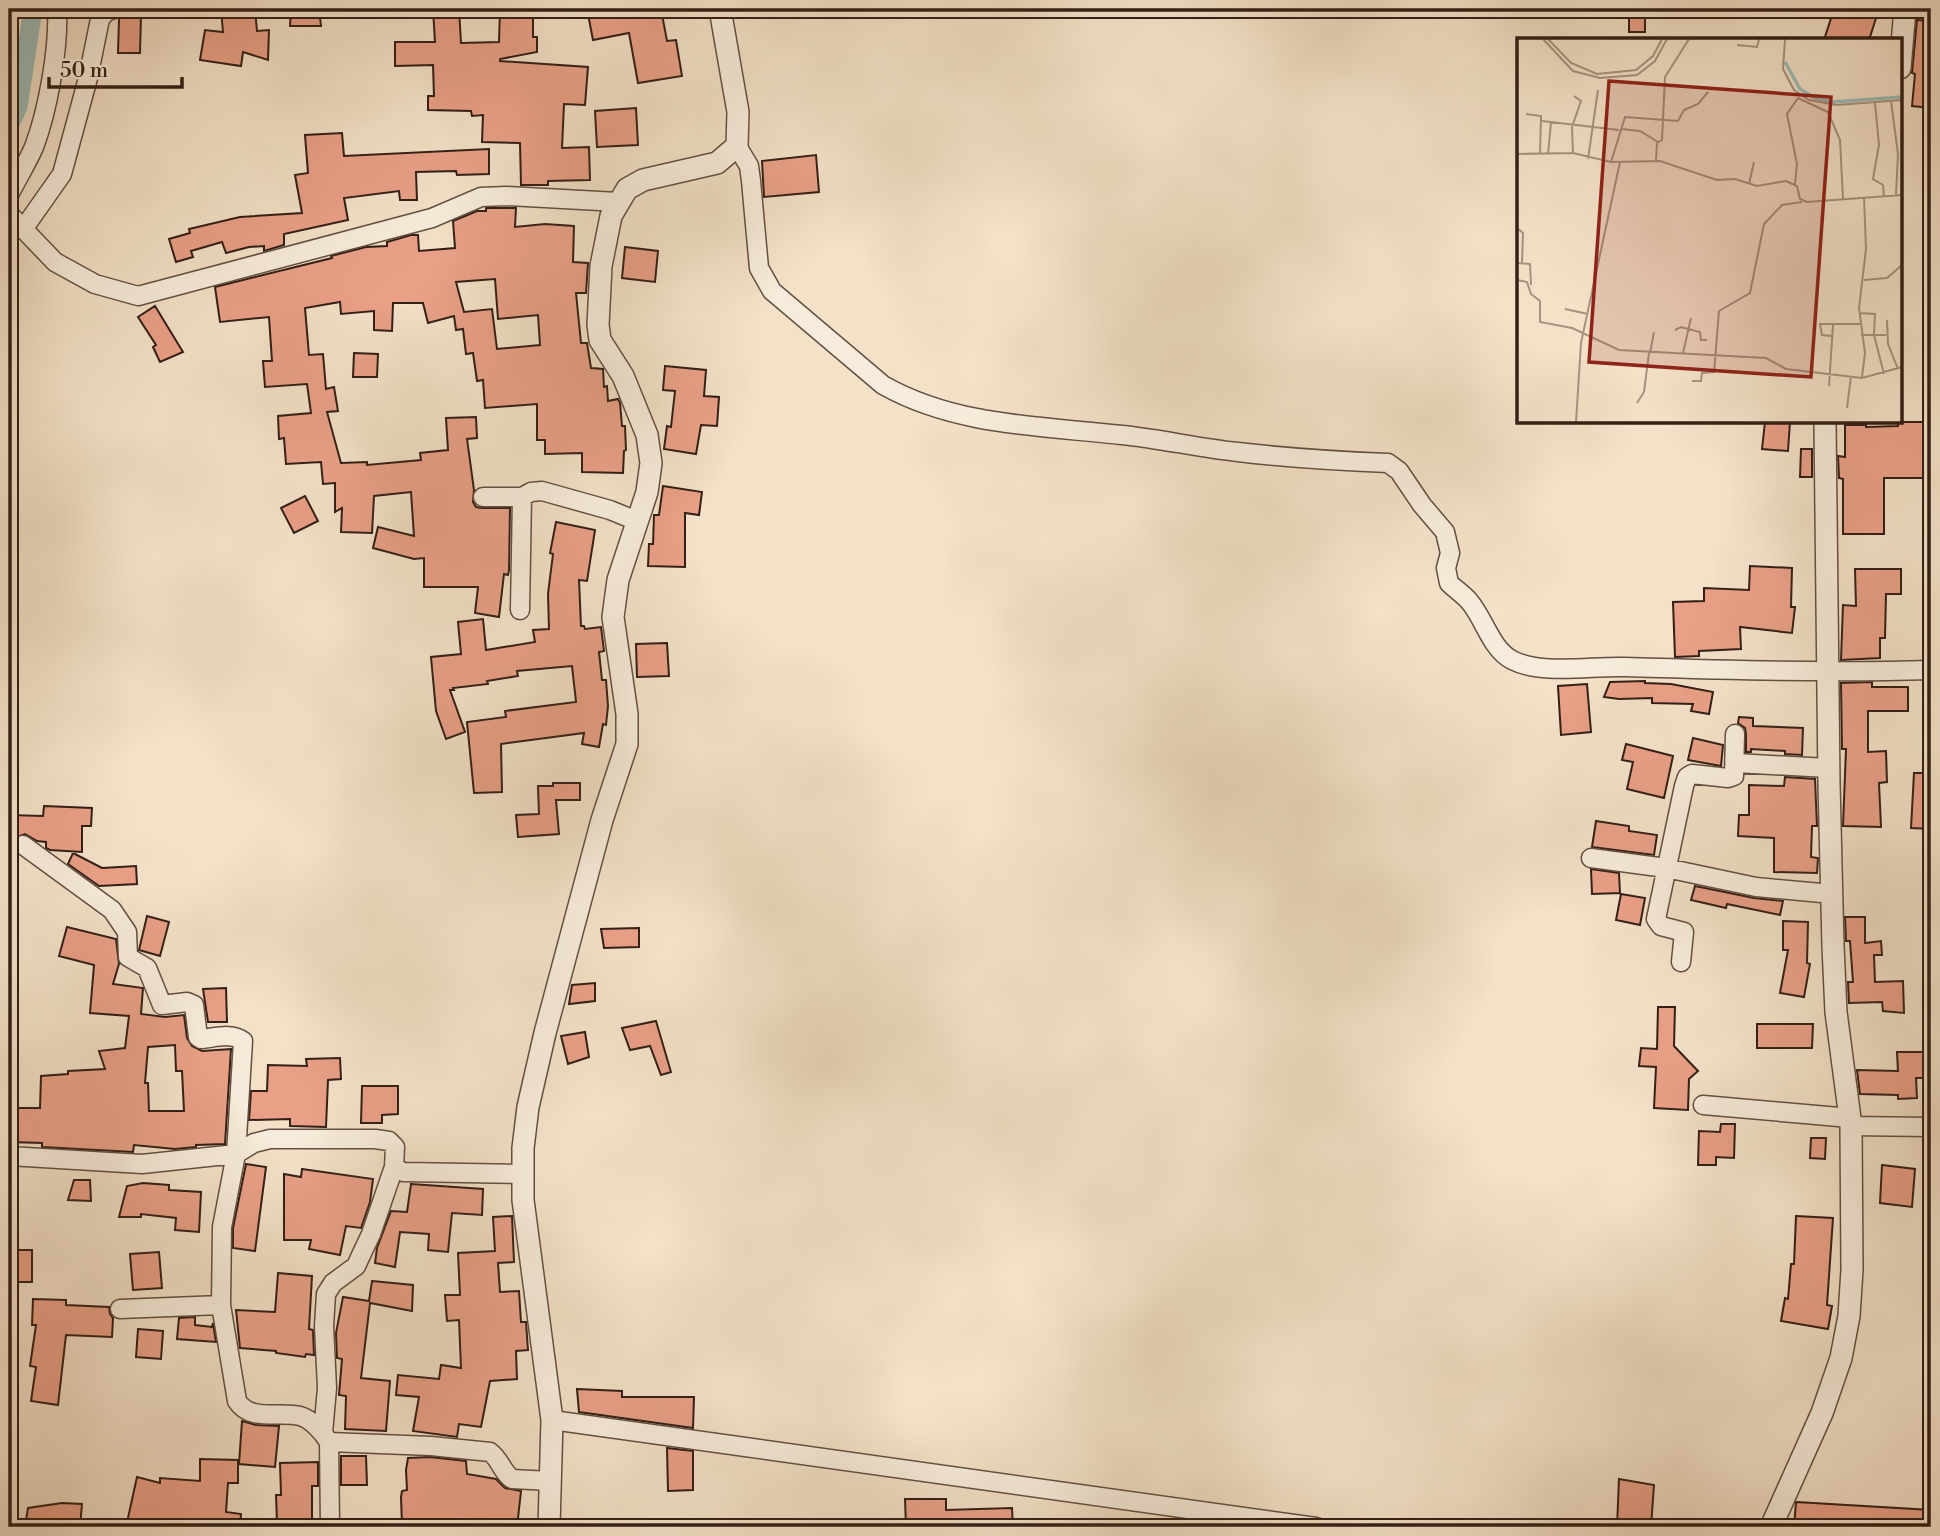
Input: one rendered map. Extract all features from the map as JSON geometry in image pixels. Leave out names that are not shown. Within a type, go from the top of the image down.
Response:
[{"type":"street","points":[[9,195],[34,147],[47,99],[58,30],[57,9]]},
{"type":"street","points":[[720,9],[738,112],[737,146],[749,166],[759,268],[765,281],[772,291],[883,385],[904,397],[959,416],[1028,426],[1125,435],[1238,452],[1388,463],[1399,471],[1422,505],[1445,532],[1450,553],[1446,568],[1449,583],[1468,599],[1503,653],[1519,663],[1550,668],[1621,667],[1828,673],[1931,670]]},
{"type":"street","points":[[1902,44],[1905,9]]},
{"type":"street","points":[[24,228],[62,174],[88,78],[100,19],[108,10]]},
{"type":"street","points":[[549,1527],[552,1420],[524,1213],[522,1174],[528,1107],[602,820],[627,744],[627,714],[614,617],[618,580],[647,492],[651,463],[647,435],[623,376],[600,340],[598,325],[601,266],[611,216],[627,189],[643,180],[717,163],[737,146]]},
{"type":"street","points":[[9,214],[55,262],[95,284],[138,296],[432,218],[481,197],[618,202]]},
{"type":"street","points":[[1771,1527],[1822,1413],[1842,1358],[1852,1270],[1850,1122],[1836,1012],[1832,894],[1828,768],[1825,424]]},
{"type":"street","points":[[483,497],[522,498],[531,492],[542,491],[637,520]]},
{"type":"street","points":[[520,610],[522,498]]},
{"type":"street","points":[[1681,962],[1684,932],[1661,926],[1656,919],[1665,868],[1687,777],[1695,774],[1732,777],[1736,763],[1735,734]]},
{"type":"street","points":[[1736,763],[1828,768]]},
{"type":"street","points":[[23,845],[113,910],[127,932],[128,957],[147,968],[162,1005],[187,1002],[194,1005],[198,1037],[201,1039],[230,1036],[239,1037],[243,1041],[236,1154],[222,1227],[221,1305],[235,1388],[241,1407],[254,1413],[302,1416],[326,1437],[491,1452],[497,1457],[507,1476],[512,1479],[551,1481]]},
{"type":"street","points":[[1591,858],[1665,868],[1756,887],[1832,894]]},
{"type":"street","points":[[1703,1105],[1850,1122],[1931,1127]]},
{"type":"street","points":[[9,1156],[142,1164],[236,1154],[254,1143],[270,1139],[375,1139],[389,1141],[395,1147],[394,1167],[371,1234],[356,1266],[333,1283],[326,1294],[324,1326],[330,1527]]},
{"type":"street","points":[[394,1167],[403,1172],[522,1174]]},
{"type":"street","points":[[120,1309],[221,1305]]},
{"type":"street","points":[[552,1420],[1316,1527]]},
{"type":"building","points":[[221,9],[255,9],[257,31],[269,30],[268,60],[243,52],[241,66],[200,60],[205,30],[223,32]]},
{"type":"building","points":[[291,9],[319,9],[321,26],[290,26]]},
{"type":"building","points":[[433,9],[459,9],[461,43],[499,42],[500,9],[533,9],[533,37],[537,37],[537,52],[500,61],[588,67],[585,105],[564,104],[562,148],[589,147],[590,180],[521,185],[520,143],[482,142],[483,115],[472,116],[471,111],[428,110],[428,96],[434,96],[433,65],[395,66],[395,42],[435,42]]},
{"type":"building","points":[[587,9],[661,9],[667,41],[676,40],[682,76],[638,83],[629,33],[593,40]]},
{"type":"building","points":[[1834,9],[1869,9],[1878,12],[1870,38],[1825,38]]},
{"type":"building","points":[[1629,11],[1645,12],[1645,32],[1629,32]]},
{"type":"building","points":[[124,14],[141,14],[140,53],[118,53],[119,19]]},
{"type":"building","points":[[1917,20],[1931,21],[1931,108],[1912,106]]},
{"type":"building","points":[[636,108],[638,145],[597,147],[595,111]]},
{"type":"building","points":[[342,133],[344,156],[489,149],[489,174],[416,172],[417,200],[400,200],[399,191],[344,198],[348,220],[284,234],[284,245],[264,251],[264,246],[226,253],[222,242],[191,251],[193,257],[176,262],[169,239],[190,233],[189,229],[240,217],[302,213],[295,175],[308,173],[305,135]]},
{"type":"building","points":[[816,155],[819,192],[764,197],[762,161]]},
{"type":"building","points":[[486,208],[516,208],[515,227],[545,224],[574,226],[573,262],[588,263],[586,293],[576,293],[581,343],[587,343],[591,368],[603,369],[608,401],[618,399],[620,403],[622,426],[625,426],[623,473],[582,472],[582,453],[545,454],[545,440],[537,440],[537,404],[485,408],[483,380],[477,381],[473,353],[466,354],[463,329],[456,330],[454,316],[428,323],[423,303],[393,303],[392,331],[374,330],[374,311],[341,314],[340,302],[305,308],[309,355],[323,354],[326,389],[334,387],[338,411],[327,412],[341,463],[367,462],[367,465],[421,460],[420,453],[448,450],[446,418],[476,417],[477,438],[467,439],[474,490],[473,502],[476,507],[482,508],[510,508],[509,570],[508,575],[504,574],[499,617],[475,613],[478,587],[424,587],[424,558],[414,559],[373,548],[378,527],[414,536],[411,492],[374,496],[372,533],[341,532],[342,508],[335,512],[335,483],[323,484],[321,462],[286,464],[284,438],[279,439],[278,416],[311,413],[307,384],[265,387],[263,361],[272,361],[269,317],[220,322],[215,287],[366,247],[387,246],[387,242],[411,235],[418,235],[419,251],[455,248],[453,221],[477,211],[486,211]],"holes":[[[495,279],[498,319],[538,315],[540,345],[497,349],[492,309],[464,312],[456,282]]]},
{"type":"building","points":[[625,247],[658,251],[655,282],[622,278]]},
{"type":"building","points":[[155,306],[183,352],[160,362],[153,347],[156,345],[138,317]]},
{"type":"building","points":[[354,353],[378,354],[377,377],[353,377]]},
{"type":"building","points":[[665,366],[706,370],[704,396],[719,397],[717,426],[701,425],[696,454],[664,449],[667,426],[671,427],[675,391],[663,390]]},
{"type":"building","points":[[1902,422],[1927,422],[1927,478],[1884,478],[1884,534],[1843,534],[1843,479],[1839,478],[1838,456],[1845,457],[1845,425],[1898,426]]},
{"type":"building","points":[[1765,424],[1790,424],[1788,451],[1762,449]]},
{"type":"building","points":[[1801,449],[1812,449],[1812,477],[1800,477]]},
{"type":"building","points":[[663,486],[702,492],[699,515],[685,513],[685,567],[648,566],[649,544],[653,544],[654,515],[659,515]]},
{"type":"building","points":[[305,496],[318,521],[294,533],[281,508]]},
{"type":"building","points":[[556,522],[595,530],[587,581],[579,580],[581,626],[585,629],[601,627],[604,651],[599,652],[602,680],[606,680],[606,725],[603,724],[599,747],[582,744],[584,733],[501,744],[502,792],[474,793],[467,722],[506,717],[505,711],[576,702],[572,666],[517,671],[518,676],[487,681],[488,684],[453,688],[454,690],[450,690],[465,732],[446,739],[436,711],[431,657],[461,654],[458,622],[483,619],[486,650],[535,642],[533,630],[549,629],[548,594],[553,554],[550,553]]},
{"type":"building","points":[[1750,566],[1792,568],[1791,607],[1795,607],[1792,633],[1740,627],[1741,649],[1699,651],[1699,656],[1675,657],[1673,602],[1704,601],[1704,588],[1749,590]]},
{"type":"building","points":[[1855,569],[1901,569],[1901,594],[1886,594],[1885,638],[1880,638],[1880,658],[1841,660],[1843,605],[1856,606]]},
{"type":"building","points":[[667,643],[669,676],[637,677],[636,644]]},
{"type":"building","points":[[1645,681],[1713,692],[1709,714],[1691,711],[1693,704],[1652,703],[1652,698],[1604,697],[1610,682]]},
{"type":"building","points":[[1872,682],[1872,687],[1908,687],[1908,711],[1868,711],[1868,752],[1886,751],[1887,782],[1879,783],[1881,827],[1843,826],[1846,749],[1842,749],[1841,683]]},
{"type":"building","points":[[1587,684],[1591,732],[1561,735],[1558,686]]},
{"type":"building","points":[[1739,717],[1753,718],[1753,726],[1803,728],[1802,755],[1751,749],[1751,752],[1746,752],[1745,728],[1738,723]]},
{"type":"building","points":[[1693,738],[1723,745],[1721,766],[1688,760]]},
{"type":"building","points":[[1626,744],[1673,756],[1664,798],[1627,789],[1633,762],[1622,760]]},
{"type":"building","points":[[1914,773],[1931,773],[1931,829],[1911,828]]},
{"type":"building","points":[[1785,777],[1815,779],[1817,826],[1812,826],[1811,857],[1818,858],[1817,873],[1774,872],[1774,838],[1738,836],[1739,815],[1749,815],[1749,785],[1784,786]]},
{"type":"building","points":[[553,783],[580,783],[580,800],[556,800],[559,834],[518,837],[516,815],[539,814],[538,786],[553,786]]},
{"type":"building","points":[[44,806],[92,808],[91,826],[82,826],[82,852],[50,850],[46,848],[46,842],[37,841],[25,834],[9,840],[9,815],[43,816]]},
{"type":"building","points":[[1596,821],[1629,826],[1629,831],[1657,835],[1654,855],[1592,847]]},
{"type":"building","points":[[73,853],[102,868],[136,866],[137,884],[99,886],[68,864]]},
{"type":"building","points":[[1591,869],[1619,873],[1620,893],[1592,894]]},
{"type":"building","points":[[1695,886],[1783,901],[1780,915],[1691,900]]},
{"type":"building","points":[[1621,894],[1645,898],[1640,925],[1616,920]]},
{"type":"building","points":[[147,916],[169,922],[160,956],[139,950]]},
{"type":"building","points":[[1845,917],[1865,917],[1865,943],[1881,941],[1882,955],[1874,955],[1875,982],[1903,981],[1904,1013],[1883,1011],[1882,1002],[1849,1003],[1848,982],[1853,982]]},
{"type":"building","points":[[1783,921],[1808,922],[1807,963],[1810,964],[1804,997],[1780,993],[1788,950],[1783,950]]},
{"type":"building","points":[[67,927],[116,939],[119,964],[113,984],[143,988],[141,1014],[165,1017],[184,1015],[187,1038],[192,1046],[202,1051],[231,1049],[225,1144],[175,1149],[134,1145],[133,1152],[42,1147],[42,1143],[9,1142],[9,1108],[40,1108],[41,1076],[105,1069],[99,1051],[125,1048],[129,1016],[90,1013],[94,965],[59,956]],"holes":[[[175,1045],[176,1071],[182,1071],[184,1111],[149,1111],[148,1083],[145,1083],[148,1047]]]},
{"type":"building","points":[[639,928],[639,947],[604,948],[601,929]]},
{"type":"building","points":[[595,983],[595,1001],[569,1004],[572,985]]},
{"type":"building","points":[[226,988],[227,1022],[208,1022],[203,989]]},
{"type":"building","points":[[1658,1007],[1675,1007],[1674,1046],[1698,1071],[1689,1079],[1688,1110],[1654,1108],[1656,1067],[1639,1066],[1641,1048],[1657,1049]]},
{"type":"building","points":[[656,1021],[671,1072],[661,1075],[650,1046],[630,1050],[622,1028]]},
{"type":"building","points":[[1757,1024],[1813,1024],[1812,1048],[1757,1048]]},
{"type":"building","points":[[585,1032],[589,1057],[568,1064],[561,1036]]},
{"type":"building","points":[[1897,1052],[1925,1052],[1925,1078],[1916,1078],[1917,1098],[1898,1099],[1898,1095],[1860,1094],[1857,1070],[1898,1071]]},
{"type":"building","points":[[340,1058],[341,1079],[328,1080],[326,1127],[290,1126],[290,1119],[249,1120],[251,1091],[267,1091],[268,1065],[307,1066],[306,1059]]},
{"type":"building","points":[[362,1086],[398,1086],[398,1114],[382,1115],[382,1123],[361,1123]]},
{"type":"building","points":[[1721,1124],[1735,1124],[1734,1158],[1716,1157],[1716,1165],[1698,1165],[1699,1131],[1720,1132]]},
{"type":"building","points":[[1811,1138],[1826,1138],[1825,1159],[1810,1158]]},
{"type":"building","points":[[246,1164],[266,1167],[255,1251],[233,1248],[233,1228]]},
{"type":"building","points":[[1882,1165],[1915,1169],[1912,1207],[1880,1203]]},
{"type":"building","points":[[302,1169],[373,1179],[370,1202],[361,1228],[346,1226],[340,1255],[309,1249],[311,1240],[284,1240],[284,1174],[301,1177]]},
{"type":"building","points":[[74,1180],[90,1180],[91,1201],[68,1200]]},
{"type":"building","points":[[143,1183],[169,1185],[169,1190],[201,1192],[199,1232],[175,1230],[176,1218],[141,1214],[141,1217],[119,1217],[127,1186]]},
{"type":"building","points":[[411,1184],[483,1189],[482,1215],[452,1213],[448,1252],[428,1250],[429,1234],[400,1232],[395,1267],[375,1263],[377,1248],[391,1211],[407,1212]]},
{"type":"building","points":[[512,1216],[514,1262],[498,1263],[500,1292],[519,1291],[521,1322],[526,1322],[528,1350],[516,1351],[517,1379],[490,1381],[481,1427],[459,1424],[457,1437],[413,1431],[419,1397],[396,1395],[398,1375],[439,1379],[441,1365],[461,1368],[459,1320],[447,1321],[445,1295],[460,1295],[458,1253],[495,1251],[493,1217]]},
{"type":"building","points":[[1796,1216],[1833,1218],[1827,1305],[1832,1306],[1828,1329],[1781,1321],[1785,1298],[1788,1299],[1791,1264],[1794,1264]]},
{"type":"building","points":[[9,1250],[32,1250],[32,1282],[9,1282]]},
{"type":"building","points":[[159,1252],[162,1288],[133,1290],[130,1254]]},
{"type":"building","points":[[278,1273],[312,1276],[309,1329],[313,1330],[314,1355],[306,1354],[305,1357],[240,1348],[236,1310],[275,1312]]},
{"type":"building","points":[[372,1281],[413,1285],[412,1311],[370,1303],[361,1378],[390,1381],[386,1431],[345,1429],[346,1396],[339,1395],[342,1359],[337,1358],[336,1333],[343,1297],[369,1301]]},
{"type":"building","points":[[33,1299],[66,1300],[66,1305],[109,1307],[113,1318],[112,1337],[66,1335],[58,1405],[31,1401],[36,1367],[30,1366],[36,1325],[32,1325]]},
{"type":"building","points":[[195,1317],[195,1325],[212,1327],[213,1323],[216,1342],[177,1339],[179,1318]]},
{"type":"building","points":[[138,1329],[163,1331],[161,1359],[136,1357]]},
{"type":"building","points":[[577,1389],[622,1391],[622,1397],[694,1397],[693,1428],[579,1412]]},
{"type":"building","points":[[242,1421],[279,1426],[275,1467],[239,1464]]},
{"type":"building","points":[[667,1448],[693,1451],[693,1490],[668,1491]]},
{"type":"building","points":[[341,1456],[366,1456],[367,1485],[341,1485]]},
{"type":"building","points":[[430,1457],[466,1461],[467,1474],[496,1479],[505,1488],[521,1491],[517,1527],[471,1527],[473,1521],[402,1524],[401,1497],[402,1491],[407,1490],[408,1458]]},
{"type":"building","points":[[200,1459],[238,1460],[238,1483],[228,1483],[226,1512],[241,1514],[240,1527],[126,1527],[137,1477],[160,1483],[160,1478],[200,1481]]},
{"type":"building","points":[[318,1462],[318,1486],[312,1486],[312,1522],[277,1522],[276,1495],[281,1495],[280,1463]]},
{"type":"building","points":[[1619,1479],[1654,1485],[1651,1527],[1617,1527]]},
{"type":"building","points":[[905,1499],[946,1499],[946,1510],[1012,1508],[1013,1527],[906,1527]]},
{"type":"building","points":[[1796,1502],[1931,1510],[1931,1527],[1794,1527]]},
{"type":"building","points":[[62,1503],[82,1504],[80,1527],[25,1527],[28,1508]]},
{"type":"waterway","points":[[9,126],[18,107],[33,9]]}]
